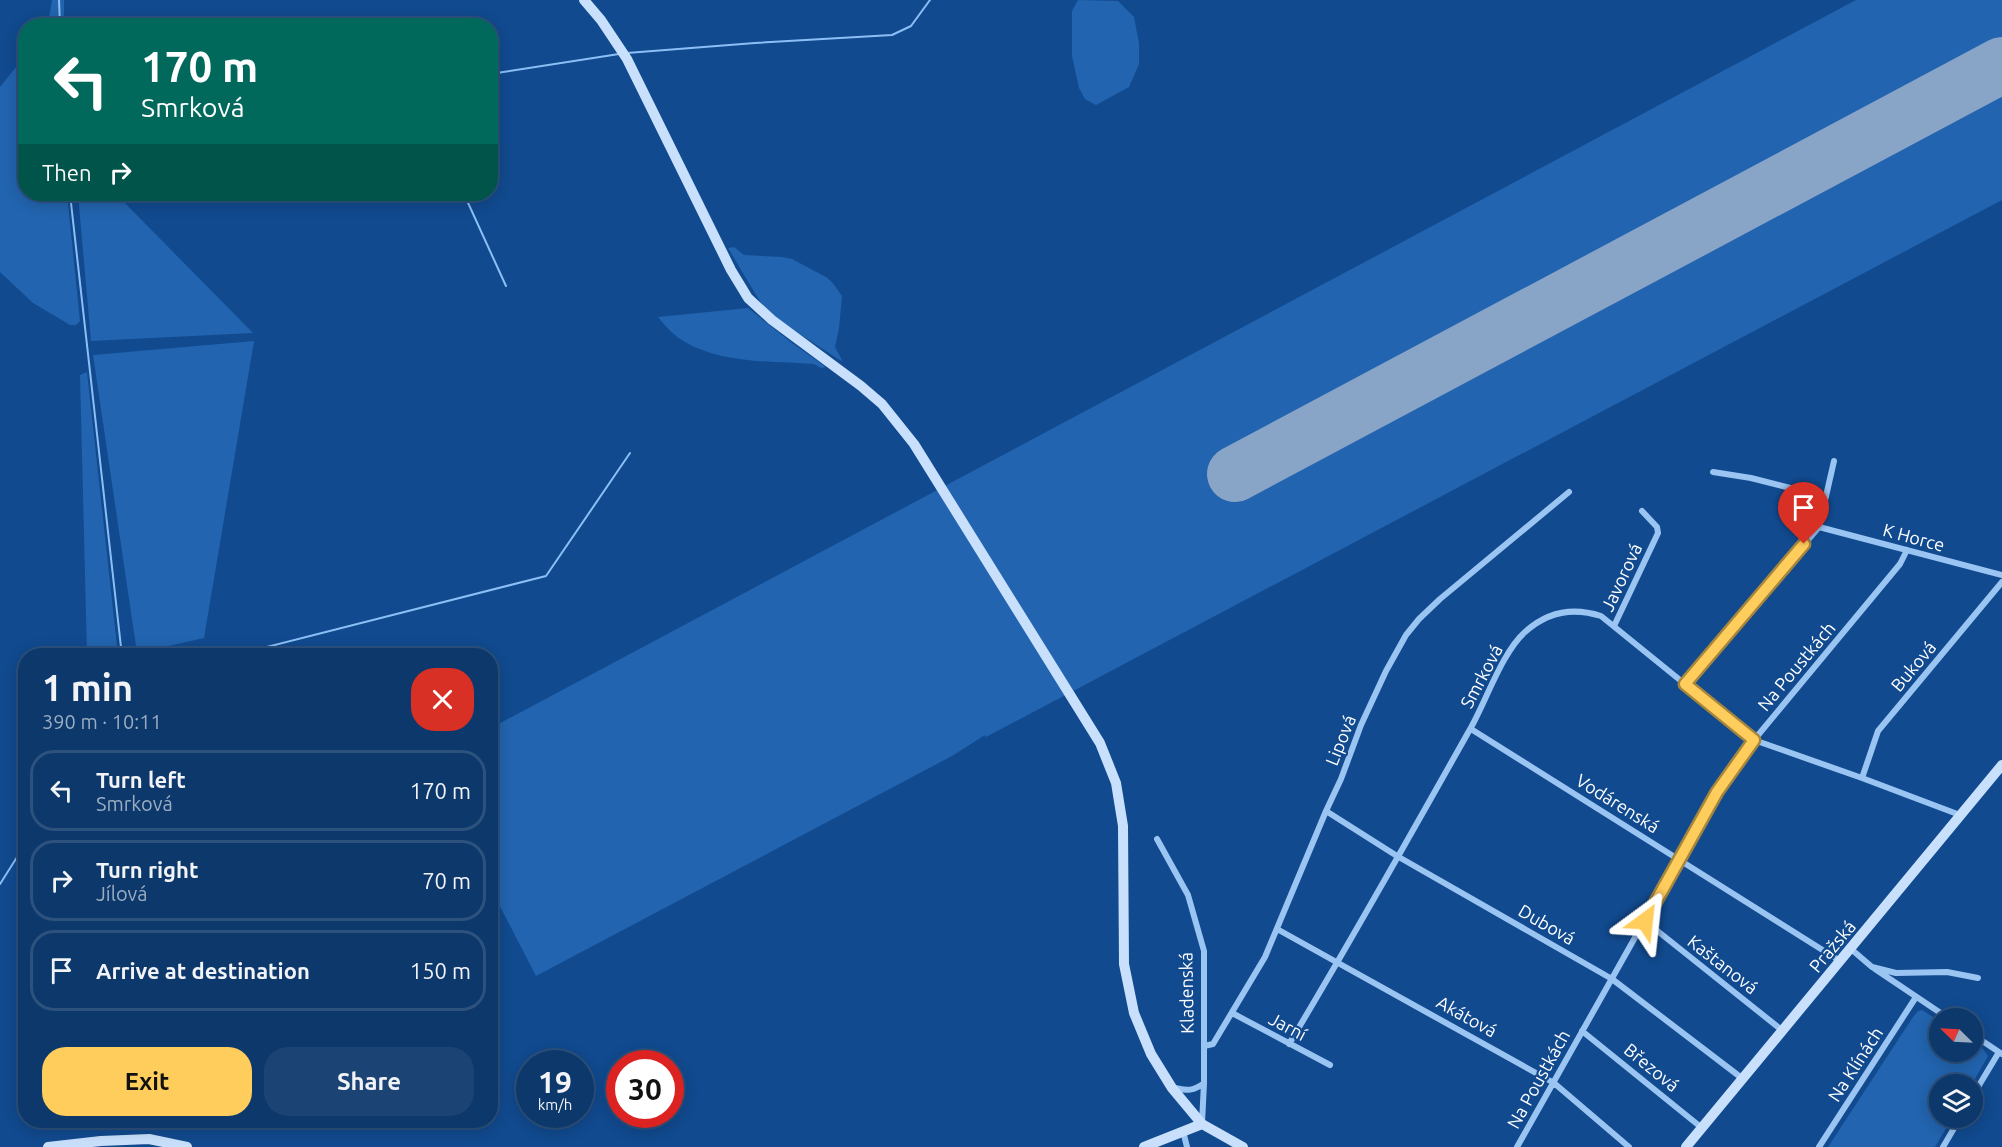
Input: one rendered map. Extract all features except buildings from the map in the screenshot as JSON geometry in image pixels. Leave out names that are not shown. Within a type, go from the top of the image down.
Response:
[{"type":"street","points":[[584,0],[602,20],[627,59],[731,270],[748,298],[772,320],[882,404],[914,444],[1100,743],[1116,783],[1123,826],[1124,964],[1134,1014],[1151,1054],[1172,1088],[1202,1124],[1243,1147]]},
{"type":"street","points":[[1685,684],[1819,527],[1834,461]]},
{"type":"street","points":[[1713,472],[1751,478],[1826,497]]},
{"type":"street","name":"Lipová","points":[[1204,1046],[1213,1044],[1265,957],[1341,779],[1361,725],[1406,634],[1440,599],[1569,492]]},
{"type":"street","name":"Javorová","points":[[1614,626],[1658,533],[1656,527],[1642,512]]},
{"type":"street","name":"K Horce","points":[[1819,527],[2002,575]]},
{"type":"street","name":"Na Poustkách","points":[[1517,1147],[1717,792],[1754,740],[1900,564],[1907,550]]},
{"type":"street","name":"Buková","points":[[1862,777],[1878,731],[2002,582]]},
{"type":"street","name":"Smrková","points":[[1289,1044],[1471,729],[1509,652],[1524,633],[1541,620],[1560,612],[1585,611],[1601,616],[1754,740],[1862,777],[1960,815]]},
{"type":"street","name":"Vodárenská","points":[[1471,729],[1840,962]]},
{"type":"street","name":"Pražská","points":[[1686,1147],[2002,765]]},
{"type":"street","name":"Dubová","points":[[1326,811],[1397,856],[1612,978],[1743,1079]]},
{"type":"street","name":"Kladenská","points":[[1158,839],[1188,894],[1204,951],[1202,1124]]},
{"type":"street","name":"Kaštanová","points":[[1645,921],[1783,1031]]},
{"type":"street","name":"Akátová","points":[[1277,929],[1554,1083],[1629,1147]]},
{"type":"street","points":[[1851,949],[1872,967],[1933,1008]]},
{"type":"street","points":[[1872,967],[1896,973],[1947,972],[1978,978]]},
{"type":"street","name":"Na Klínách","points":[[1819,1147],[1916,997]]},
{"type":"street","name":"Jarní","points":[[1232,1013],[1330,1065]]},
{"type":"street","name":"Březová","points":[[1582,1031],[1702,1128]]},
{"type":"street","points":[[1983,1041],[2001,1053],[1983,1080]]},
{"type":"street","points":[[1172,1088],[1190,1091],[1204,1083]]},
{"type":"street","points":[[1144,1147],[1202,1124]]},
{"type":"street","points":[[1943,1147],[1954,1128]]},
{"type":"street","points":[[1183,1131],[1187,1147]]},
{"type":"street","points":[[48,1147],[100,1141],[149,1140],[187,1147]]},
{"type":"shaded area","points":[[52,0],[64,0],[64,18],[49,18]]},
{"type":"shaded area","points":[[1078,0],[1118,1],[1134,17],[1139,43],[1139,64],[1129,87],[1096,105],[1085,99],[1079,88],[1072,56],[1072,11]]},
{"type":"shaded area","points":[[1856,0],[2002,0],[2002,200],[986,737],[985,735],[952,756],[536,976],[498,903],[498,724]]},
{"type":"shaded area","points":[[18,65],[18,201],[68,201],[80,321],[76,325],[70,325],[33,303],[0,272],[0,87]]},
{"type":"shaded area","points":[[79,201],[123,201],[253,333],[91,341]]},
{"type":"shaded area","points":[[734,247],[744,255],[792,259],[832,282],[842,296],[835,347],[843,362],[784,324],[764,308],[728,248]]},
{"type":"shaded area","points":[[748,308],[826,367],[821,368],[814,364],[748,360],[715,354],[681,340],[658,317]]},
{"type":"shaded area","points":[[254,341],[204,638],[159,648],[136,648],[93,355]]},
{"type":"shaded area","points":[[87,372],[117,648],[87,648],[80,375]]},
{"type":"shaded area","points":[[1922,1010],[1929,1015],[1929,1062],[1983,1062],[1983,1049],[1988,1056],[1978,1074],[1929,1074],[1929,1128],[1946,1128],[1935,1147],[1828,1147],[1913,1017]]},
{"type":"waterway","points":[[59,0],[60,18]]},
{"type":"waterway","points":[[627,53],[892,35],[911,26],[930,0]]},
{"type":"waterway","points":[[498,73],[619,54]]},
{"type":"waterway","points":[[71,201],[121,648]]},
{"type":"waterway","points":[[467,201],[506,286]]},
{"type":"waterway","points":[[262,648],[546,576],[630,453]]},
{"type":"waterway","points":[[0,884],[18,856]]},
{"type":"runway","points":[[1235,474],[2002,65]]},
{"type":"route","points":[[1645,921],[1717,792],[1754,740],[1685,684],[1804,544]]}]
